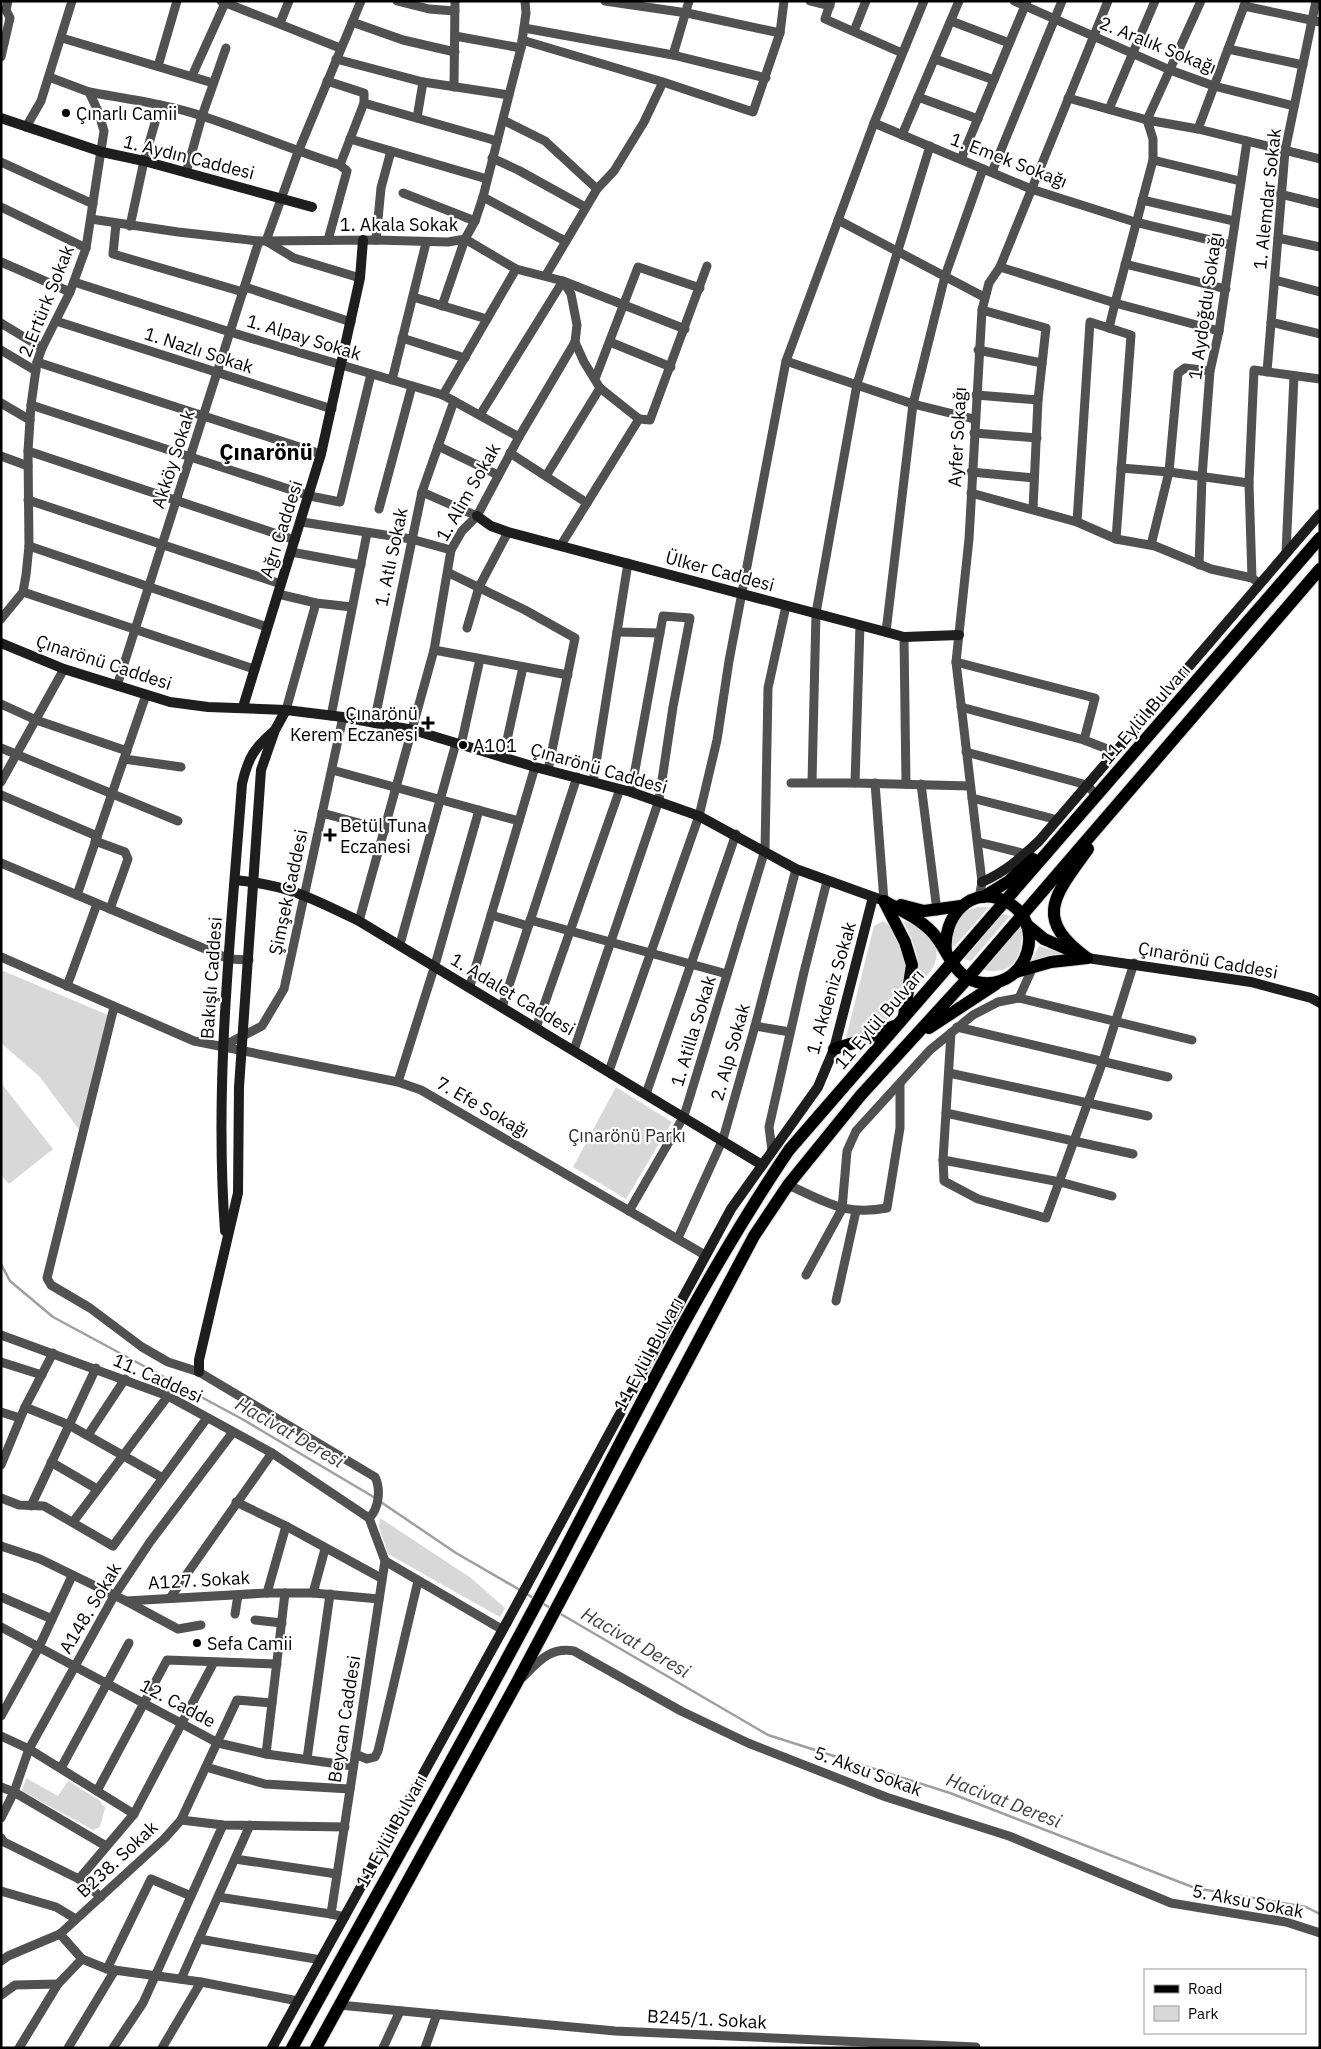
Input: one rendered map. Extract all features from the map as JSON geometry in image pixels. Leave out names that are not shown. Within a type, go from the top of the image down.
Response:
[{"type":"main road","name":"1. Aydın Caddesi","points":[[1,118],[102,152],[144,161],[312,207]]},
{"type":"main road","name":"Ağrı Caddesi","points":[[243,707],[279,589],[302,522],[321,454],[360,278],[363,240]]},
{"type":"main road","points":[[982,882],[999,874],[1026,854],[1058,820],[1256,581],[1286,553],[1320,514]]},
{"type":"main road","name":"Ülker Caddesi","points":[[477,516],[492,526],[508,532],[886,632],[904,636],[959,634]]},
{"type":"main road","name":"11 Eylül Bulvarı","points":[[292,2048],[548,1582],[695,1301],[744,1216],[789,1150],[901,1021],[949,957],[1006,902],[1320,538]]},
{"type":"main road","name":"11 Eylül Bulvarı","points":[[515,1686],[754,1236],[788,1185],[908,1042],[1024,920],[1139,778],[1320,569]]},
{"type":"main road","name":"Çınarönü Caddesi","points":[[1,643],[64,669],[146,695],[208,707],[286,710],[342,717],[413,730],[503,758],[659,800],[699,816],[736,834],[796,869],[879,899]]},
{"type":"main road","name":"Bakışlı Caddesi","points":[[199,1372],[199,1360],[216,1295],[226,1241],[238,1193],[239,1087],[243,1052],[261,770],[275,730],[286,710]]},
{"type":"main road","name":"Bakışlı Caddesi","points":[[226,1241],[220,1170],[223,1046],[242,784],[247,763],[257,745],[275,730]]},
{"type":"main road","points":[[1087,958],[1068,944],[1059,932],[1053,905],[1056,893],[1139,778]]},
{"type":"main road","points":[[879,899],[924,911],[961,906],[981,898],[1009,881],[1072,824]]},
{"type":"main road","name":"1. Adalet Caddesi","points":[[235,880],[266,883],[304,894],[359,921],[723,1139],[762,1165]]},
{"type":"main road","points":[[981,898],[1006,902],[1044,939],[1087,958]]},
{"type":"main road","points":[[879,899],[916,919],[932,931],[949,957],[968,978],[983,983],[1000,982]]},
{"type":"main road","points":[[834,1048],[863,1040],[901,1021],[912,965],[905,942],[879,899]]},
{"type":"main road","name":"1. Akdeniz Sokak","points":[[272,2048],[505,1626],[704,1255],[731,1209],[818,1087],[834,1048],[879,899]]},
{"type":"main road","points":[[949,957],[945,939],[947,927],[961,906]]},
{"type":"main road","points":[[1016,972],[1024,962],[1029,950],[1030,938],[1024,920]]},
{"type":"main road","points":[[908,1042],[1016,972],[1051,962],[1087,958]]},
{"type":"main road","name":"Çınarönü Caddesi","points":[[1087,958],[1134,963],[1251,982],[1311,998],[1320,1003]]},
{"type":"main road","points":[[316,2048],[515,1686]]},
{"type":"street","points":[[1,57],[10,18],[6,10],[8,1]]},
{"type":"street","points":[[26,127],[41,101],[72,1]]},
{"type":"street","points":[[158,66],[177,1]]},
{"type":"street","points":[[248,11],[252,1]]},
{"type":"street","points":[[280,23],[289,1]]},
{"type":"street","name":"Akköy Sokak","points":[[117,686],[244,290],[340,48],[361,1]]},
{"type":"street","points":[[397,1],[429,9],[455,6],[454,87]]},
{"type":"street","points":[[442,306],[464,239],[475,221],[483,197],[522,44],[526,13],[525,1]]},
{"type":"street","points":[[605,1],[648,4],[780,33]]},
{"type":"street","points":[[673,55],[689,1]]},
{"type":"street","points":[[455,36],[522,44],[663,82],[754,112],[780,33],[784,1]]},
{"type":"street","points":[[810,1],[830,4],[825,19],[902,53]]},
{"type":"street","points":[[854,31],[866,1]]},
{"type":"street","points":[[609,1071],[699,816],[717,740],[729,661],[786,361],[874,122],[924,1]]},
{"type":"street","points":[[902,134],[959,1]]},
{"type":"street","name":"2. Aralık Sokağı","points":[[1014,1],[1026,3],[1092,36],[1170,70],[1214,86],[1294,106]]},
{"type":"street","points":[[886,632],[913,404],[945,276],[987,170],[1062,1]]},
{"type":"street","name":"Ayfer Sokağı","points":[[981,898],[982,882],[978,842],[956,662],[969,539],[974,419],[982,310],[989,283],[1000,267],[1092,36],[1108,1]]},
{"type":"street","points":[[1109,110],[1155,1]]},
{"type":"street","points":[[1109,328],[1135,222],[1153,160],[1153,139],[1147,120],[1201,1]]},
{"type":"street","name":"1. Alemdar Sokak","points":[[1267,372],[1285,151],[1303,65],[1316,21],[1316,1]]},
{"type":"street","points":[[192,76],[223,2],[340,48]]},
{"type":"street","points":[[961,159],[1026,3]]},
{"type":"street","points":[[1198,129],[1244,4],[1316,21]]},
{"type":"street","points":[[951,21],[1009,43]]},
{"type":"street","points":[[352,22],[403,40],[455,52]]},
{"type":"street","points":[[524,28],[673,55],[766,78]]},
{"type":"street","points":[[62,38],[213,83]]},
{"type":"street","points":[[186,173],[202,116],[226,48]]},
{"type":"street","points":[[1228,48],[1303,65]]},
{"type":"street","points":[[935,58],[994,80]]},
{"type":"street","points":[[336,59],[423,82],[509,95]]},
{"type":"street","points":[[49,77],[89,92],[160,105],[202,116],[298,152],[340,165],[347,171],[328,240]]},
{"type":"street","points":[[327,81],[364,93],[364,103],[340,165]]},
{"type":"street","points":[[417,118],[423,82]]},
{"type":"street","points":[[546,275],[585,207],[597,189],[614,171],[644,122],[663,82]]},
{"type":"street","name":"2.Ertürk Sokak","points":[[1,620],[23,592],[30,546],[28,451],[31,404],[37,367],[42,348],[74,282],[86,248],[91,219],[104,131],[98,111],[89,92]]},
{"type":"street","points":[[918,97],[978,119]]},
{"type":"street","points":[[1068,98],[1147,120],[1198,129],[1320,159]]},
{"type":"street","points":[[364,103],[497,141]]},
{"type":"street","points":[[130,226],[144,161],[160,105]]},
{"type":"street","points":[[503,120],[546,141],[597,189]]},
{"type":"street","name":"1. Emek Sokağı","points":[[874,122],[1031,189],[1135,222],[1230,245]]},
{"type":"street","points":[[350,139],[487,179]]},
{"type":"street","name":"1. Aydoğdu Sokağı","points":[[1199,565],[1202,477],[1210,371],[1220,331],[1230,245],[1247,141]]},
{"type":"street","points":[[812,782],[816,613],[857,384],[896,251],[930,146]]},
{"type":"street","points":[[376,240],[382,188],[391,151]]},
{"type":"street","points":[[492,158],[518,170],[585,207]]},
{"type":"street","points":[[1153,160],[1240,181]]},
{"type":"street","points":[[1,162],[93,204]]},
{"type":"street","points":[[403,193],[475,221]]},
{"type":"street","points":[[1280,194],[1320,204]]},
{"type":"street","points":[[483,197],[565,241]]},
{"type":"street","points":[[1142,200],[1234,221]]},
{"type":"street","points":[[1,207],[86,248]]},
{"type":"street","name":"1. Akala Sokak","points":[[91,219],[130,226],[263,241],[376,240],[448,242],[464,239],[516,269],[546,275],[686,328]]},
{"type":"street","points":[[838,220],[984,297]]},
{"type":"street","points":[[116,224],[113,254],[351,322]]},
{"type":"street","points":[[1278,238],[1320,247]]},
{"type":"street","points":[[263,241],[294,258],[360,278]]},
{"type":"street","points":[[392,380],[426,242]]},
{"type":"street","points":[[1,262],[70,292]]},
{"type":"street","points":[[1124,264],[1226,289]]},
{"type":"street","points":[[480,415],[563,281],[571,294],[576,312],[578,325],[576,342],[600,388],[639,419],[650,420],[686,328],[707,266]]},
{"type":"street","points":[[595,379],[638,267],[700,288]]},
{"type":"street","points":[[1000,267],[1115,303],[1220,331]]},
{"type":"street","points":[[444,395],[516,269]]},
{"type":"street","points":[[1275,280],[1320,292]]},
{"type":"street","name":"1. Alpay Sokak","points":[[74,282],[230,332],[444,395],[519,437]]},
{"type":"street","points":[[412,297],[487,319]]},
{"type":"street","points":[[982,310],[1046,328],[1038,400],[1033,509]]},
{"type":"street","name":"1. Nazlı Sokak","points":[[56,321],[332,409]]},
{"type":"street","points":[[1077,522],[1090,322],[1131,335],[1116,539]]},
{"type":"street","points":[[1271,322],[1320,334]]},
{"type":"street","points":[[1,323],[42,348]]},
{"type":"street","points":[[402,338],[465,358]]},
{"type":"street","name":"1. Alim Sokak","points":[[359,921],[434,650],[449,572],[451,550],[462,531],[477,516],[519,437],[576,342]]},
{"type":"street","points":[[610,342],[671,367]]},
{"type":"street","points":[[1,350],[37,367],[204,416],[321,454]]},
{"type":"street","points":[[978,350],[1042,363]]},
{"type":"street","points":[[786,361],[913,404],[974,419]]},
{"type":"street","points":[[1151,545],[1169,472],[1178,373],[1185,368],[1210,371]]},
{"type":"street","points":[[971,493],[1077,522],[1116,539],[1151,545],[1199,565],[1256,581],[1249,483],[1254,370],[1320,379]]},
{"type":"street","points":[[31,404],[310,496],[340,502],[371,374]]},
{"type":"street","points":[[1286,553],[1294,376]]},
{"type":"street","points":[[379,509],[412,386]]},
{"type":"street","points":[[546,476],[600,388]]},
{"type":"street","points":[[976,395],[1038,400]]},
{"type":"street","name":"1. Atlı Sokak","points":[[374,723],[410,540],[422,492],[454,401]]},
{"type":"street","points":[[1,403],[30,420]]},
{"type":"street","points":[[561,545],[639,419]]},
{"type":"street","points":[[974,433],[1037,438]]},
{"type":"street","points":[[438,446],[498,475]]},
{"type":"street","points":[[28,451],[295,540]]},
{"type":"street","points":[[510,453],[587,503]]},
{"type":"street","points":[[1,456],[28,466]]},
{"type":"street","points":[[1121,468],[1169,472],[1249,483]]},
{"type":"street","points":[[971,472],[1034,478]]},
{"type":"street","points":[[422,492],[477,516]]},
{"type":"street","points":[[28,500],[162,544],[316,603],[352,607]]},
{"type":"street","points":[[302,522],[410,540],[451,550]]},
{"type":"street","points":[[467,628],[479,587],[508,532]]},
{"type":"street","points":[[331,716],[367,533]]},
{"type":"street","points":[[30,546],[267,627]]},
{"type":"street","points":[[292,552],[361,566]]},
{"type":"street","points":[[593,782],[628,563]]},
{"type":"street","points":[[449,572],[525,610],[575,638],[548,770]]},
{"type":"street","points":[[23,592],[254,669]]},
{"type":"street","points":[[286,710],[316,603]]},
{"type":"street","name":"1. Atilla Sokak","points":[[629,1212],[684,1116],[766,850],[768,688],[786,606]]},
{"type":"street","points":[[574,1050],[659,800],[673,707],[690,618],[663,616],[631,792]]},
{"type":"street","points":[[855,782],[860,625]]},
{"type":"street","points":[[617,632],[660,633]]},
{"type":"street","points":[[904,636],[906,784]]},
{"type":"street","points":[[434,650],[568,675]]},
{"type":"street","points":[[400,944],[440,799],[459,744],[480,659]]},
{"type":"street","points":[[956,662],[1095,698],[1084,740]]},
{"type":"street","points":[[503,758],[523,667]]},
{"type":"street","points":[[1,782],[64,669]]},
{"type":"street","points":[[77,895],[146,695]]},
{"type":"street","points":[[1,704],[36,720],[126,755],[181,767]]},
{"type":"street","points":[[961,707],[1084,740],[1114,752]]},
{"type":"street","name":"Şimşek Caddesi","points":[[223,1046],[262,1026],[284,989],[342,717]]},
{"type":"street","points":[[1,748],[178,821]]},
{"type":"street","points":[[966,752],[1087,785],[1097,796]]},
{"type":"street","points":[[470,986],[535,767]]},
{"type":"street","points":[[332,770],[519,821]]},
{"type":"street","points":[[502,1007],[577,777]]},
{"type":"street","points":[[792,783],[855,782],[970,786]]},
{"type":"street","points":[[875,783],[879,899]]},
{"type":"street","points":[[921,784],[936,910]]},
{"type":"street","points":[[536,1028],[620,789]]},
{"type":"street","points":[[1,795],[125,852],[128,859],[110,909]]},
{"type":"street","points":[[972,798],[1058,820]]},
{"type":"street","points":[[398,1082],[435,965],[479,810]]},
{"type":"street","points":[[322,813],[385,830]]},
{"type":"street","points":[[646,1094],[736,834]]},
{"type":"street","points":[[978,842],[1026,854]]},
{"type":"street","points":[[1,863],[229,959],[249,960]]},
{"type":"street","name":"2. Alp Sokak","points":[[678,1238],[723,1139],[796,869]]},
{"type":"street","points":[[772,1151],[770,1127],[790,1032],[827,881]]},
{"type":"street","points":[[67,986],[97,904]]},
{"type":"street","points":[[491,915],[570,931],[727,974]]},
{"type":"street","name":"7. Efe Sokağı","points":[[1,957],[194,1041],[398,1082],[438,1098],[704,1255]]},
{"type":"street","points":[[954,1030],[946,1113],[943,1160],[944,1181],[978,1199],[1046,1218],[1089,1102],[1134,963]]},
{"type":"street","points":[[1019,998],[1033,967]]},
{"type":"street","points":[[806,1275],[842,1209],[847,1151],[856,1131],[930,1050],[954,1030],[998,1002],[1019,998],[1192,1040]]},
{"type":"street","points":[[114,1007],[47,1278],[51,1285],[90,1308],[142,1347],[168,1362],[199,1372],[375,1477],[380,1487],[372,1516],[385,1561],[418,1581],[505,1626]]},
{"type":"street","points":[[755,1026],[790,1032]]},
{"type":"street","points":[[954,1030],[1168,1076]]},
{"type":"street","points":[[949,1073],[1148,1116]]},
{"type":"street","points":[[788,1185],[842,1209],[865,1212],[888,1208],[900,1128],[900,1084]]},
{"type":"street","points":[[946,1113],[1133,1154]]},
{"type":"street","points":[[943,1160],[1060,1182],[1112,1196]]},
{"type":"street","points":[[836,1301],[856,1211]]},
{"type":"street","name":"11. Caddesi","points":[[1,1335],[96,1368],[168,1396],[272,1453],[372,1516]]},
{"type":"street","points":[[1,1465],[25,1407],[53,1353]]},
{"type":"street","points":[[1,1362],[42,1374]]},
{"type":"street","points":[[31,1506],[96,1368]]},
{"type":"street","points":[[88,1435],[125,1379]]},
{"type":"street","points":[[73,1522],[168,1396]]},
{"type":"street","points":[[25,1407],[69,1425],[162,1477]]},
{"type":"street","points":[[1,1412],[20,1418]]},
{"type":"street","points":[[1,1498],[19,1505],[44,1506],[113,1546],[207,1418]]},
{"type":"street","name":"A148. Sokak","points":[[1,1818],[14,1792],[29,1749],[114,1596],[150,1542],[233,1432]]},
{"type":"street","points":[[170,1598],[272,1453]]},
{"type":"street","points":[[51,1462],[97,1489]]},
{"type":"street","points":[[236,1502],[286,1526],[381,1578]]},
{"type":"street","points":[[267,1593],[286,1526]]},
{"type":"street","name":"A127. Sokak","points":[[1,1546],[40,1559],[72,1576],[126,1600],[267,1593],[313,1593],[379,1599]]},
{"type":"street","points":[[313,1593],[325,1549]]},
{"type":"street","name":"Beycan Caddesi","points":[[331,1914],[346,1827],[355,1754],[385,1561]]},
{"type":"street","points":[[1,1716],[39,1647],[72,1576]]},
{"type":"street","points":[[355,1754],[367,1759],[375,1757],[378,1751],[418,1581]]},
{"type":"street","points":[[266,1754],[285,1593]]},
{"type":"street","points":[[307,1759],[330,1594]]},
{"type":"street","points":[[235,1614],[238,1595]]},
{"type":"street","points":[[1,1597],[52,1619]]},
{"type":"street","points":[[126,1600],[178,1628],[201,1625]]},
{"type":"street","points":[[255,1620],[282,1623]]},
{"type":"street","name":"12. Cadde","points":[[1,1627],[218,1743],[266,1754],[354,1766]]},
{"type":"street","points":[[61,1768],[129,1644]]},
{"type":"street","name":"5. Aksu Sokak","points":[[515,1686],[538,1662],[549,1654],[561,1649],[574,1651],[681,1710],[748,1743],[869,1791],[1009,1836],[1172,1903],[1286,1922],[1320,1933]]},
{"type":"street","points":[[98,1791],[167,1660],[276,1664]]},
{"type":"street","points":[[79,1879],[134,1814],[214,1662]]},
{"type":"street","name":"B238. Sokak","points":[[1,1961],[8,1956],[60,1934],[165,1838],[181,1820],[237,1700],[272,1702]]},
{"type":"street","points":[[1,1736],[29,1749],[134,1814]]},
{"type":"street","points":[[206,1767],[265,1784],[350,1789]]},
{"type":"street","points":[[1,1788],[14,1792],[106,1846]]},
{"type":"street","points":[[181,1820],[223,1825],[346,1827]]},
{"type":"street","points":[[114,2048],[143,2003],[223,1825]]},
{"type":"street","points":[[181,1979],[250,1825]]},
{"type":"street","points":[[2,1843],[79,1879],[101,1897]]},
{"type":"street","points":[[235,1859],[337,1874]]},
{"type":"street","points":[[68,2048],[111,1970],[151,1879],[191,1896]]},
{"type":"street","points":[[1,1891],[56,1907],[76,1919]]},
{"type":"street","points":[[218,1897],[345,1917]]},
{"type":"street","points":[[60,1934],[82,1959],[111,1970],[201,1982],[298,2001]]},
{"type":"street","points":[[199,1939],[321,1960]]},
{"type":"street","points":[[19,2048],[58,1984],[82,1959]]},
{"type":"street","points":[[162,2048],[201,1982]]},
{"type":"street","points":[[1,1995],[15,1985],[58,1984]]},
{"type":"street","name":"B245/1. Sokak","points":[[339,2005],[615,2031],[976,2047]]},
{"type":"street","points":[[384,2048],[400,2011]]},
{"type":"street","points":[[425,2048],[437,2014]]},
{"type":"green space","points":[[977,907],[989,907],[954,947],[951,933],[954,922],[964,913]]},
{"type":"green space","points":[[1003,914],[1010,916],[971,961],[964,959]]},
{"type":"green space","points":[[883,921],[894,931],[902,943],[906,956],[905,986],[893,1012],[883,1023],[870,1032],[845,1042],[874,926]]},
{"type":"green space","points":[[903,921],[924,931],[933,941],[936,948],[937,955],[934,966],[918,986],[918,960],[911,937]]},
{"type":"green space","points":[[1022,925],[1019,953],[1011,966],[995,971],[984,970]]},
{"type":"green space","points":[[1039,946],[1064,954],[1030,964]]},
{"type":"green space","points":[[1,970],[108,1015],[80,1131],[40,1077],[1,1043]]},
{"type":"green space","points":[[1,1083],[53,1149],[9,1184],[1,1175]]},
{"type":"green space","name":"Çınarönü Parkı","points":[[616,1087],[672,1122],[626,1199],[573,1167]]},
{"type":"green space","points":[[380,1518],[471,1578],[505,1608],[500,1617],[388,1554],[379,1527]]},
{"type":"green space","points":[[26,1778],[58,1796],[68,1781],[99,1800],[105,1808],[100,1827],[93,1830],[22,1791]]},
{"type":"waterway","name":"Hacivat Deresi","points":[[1,1264],[10,1281],[53,1317],[242,1419],[372,1496],[456,1553],[520,1590]]},
{"type":"waterway","name":"Hacivat Deresi","points":[[525,1593],[535,1599]]},
{"type":"waterway","name":"Hacivat Deresi","points":[[542,1603],[552,1609]]},
{"type":"waterway","name":"Hacivat Deresi","points":[[559,1613],[768,1735],[950,1793],[1195,1888],[1306,1907],[1320,1914]]},
{"type":"place","name":"Çınarlı Camii","points":[[66,113]]},
{"type":"place","name":"Çınarönü Kerem Eczanesi","points":[[428,723]]},
{"type":"place","name":"A101","points":[[463,745]]},
{"type":"place","name":"Betül Tuna Eczanesi","points":[[330,835]]},
{"type":"place","name":"Sefa Camii","points":[[197,1643]]},
{"type":"district","name":"Çınarönü","points":[[266,451]]}]
